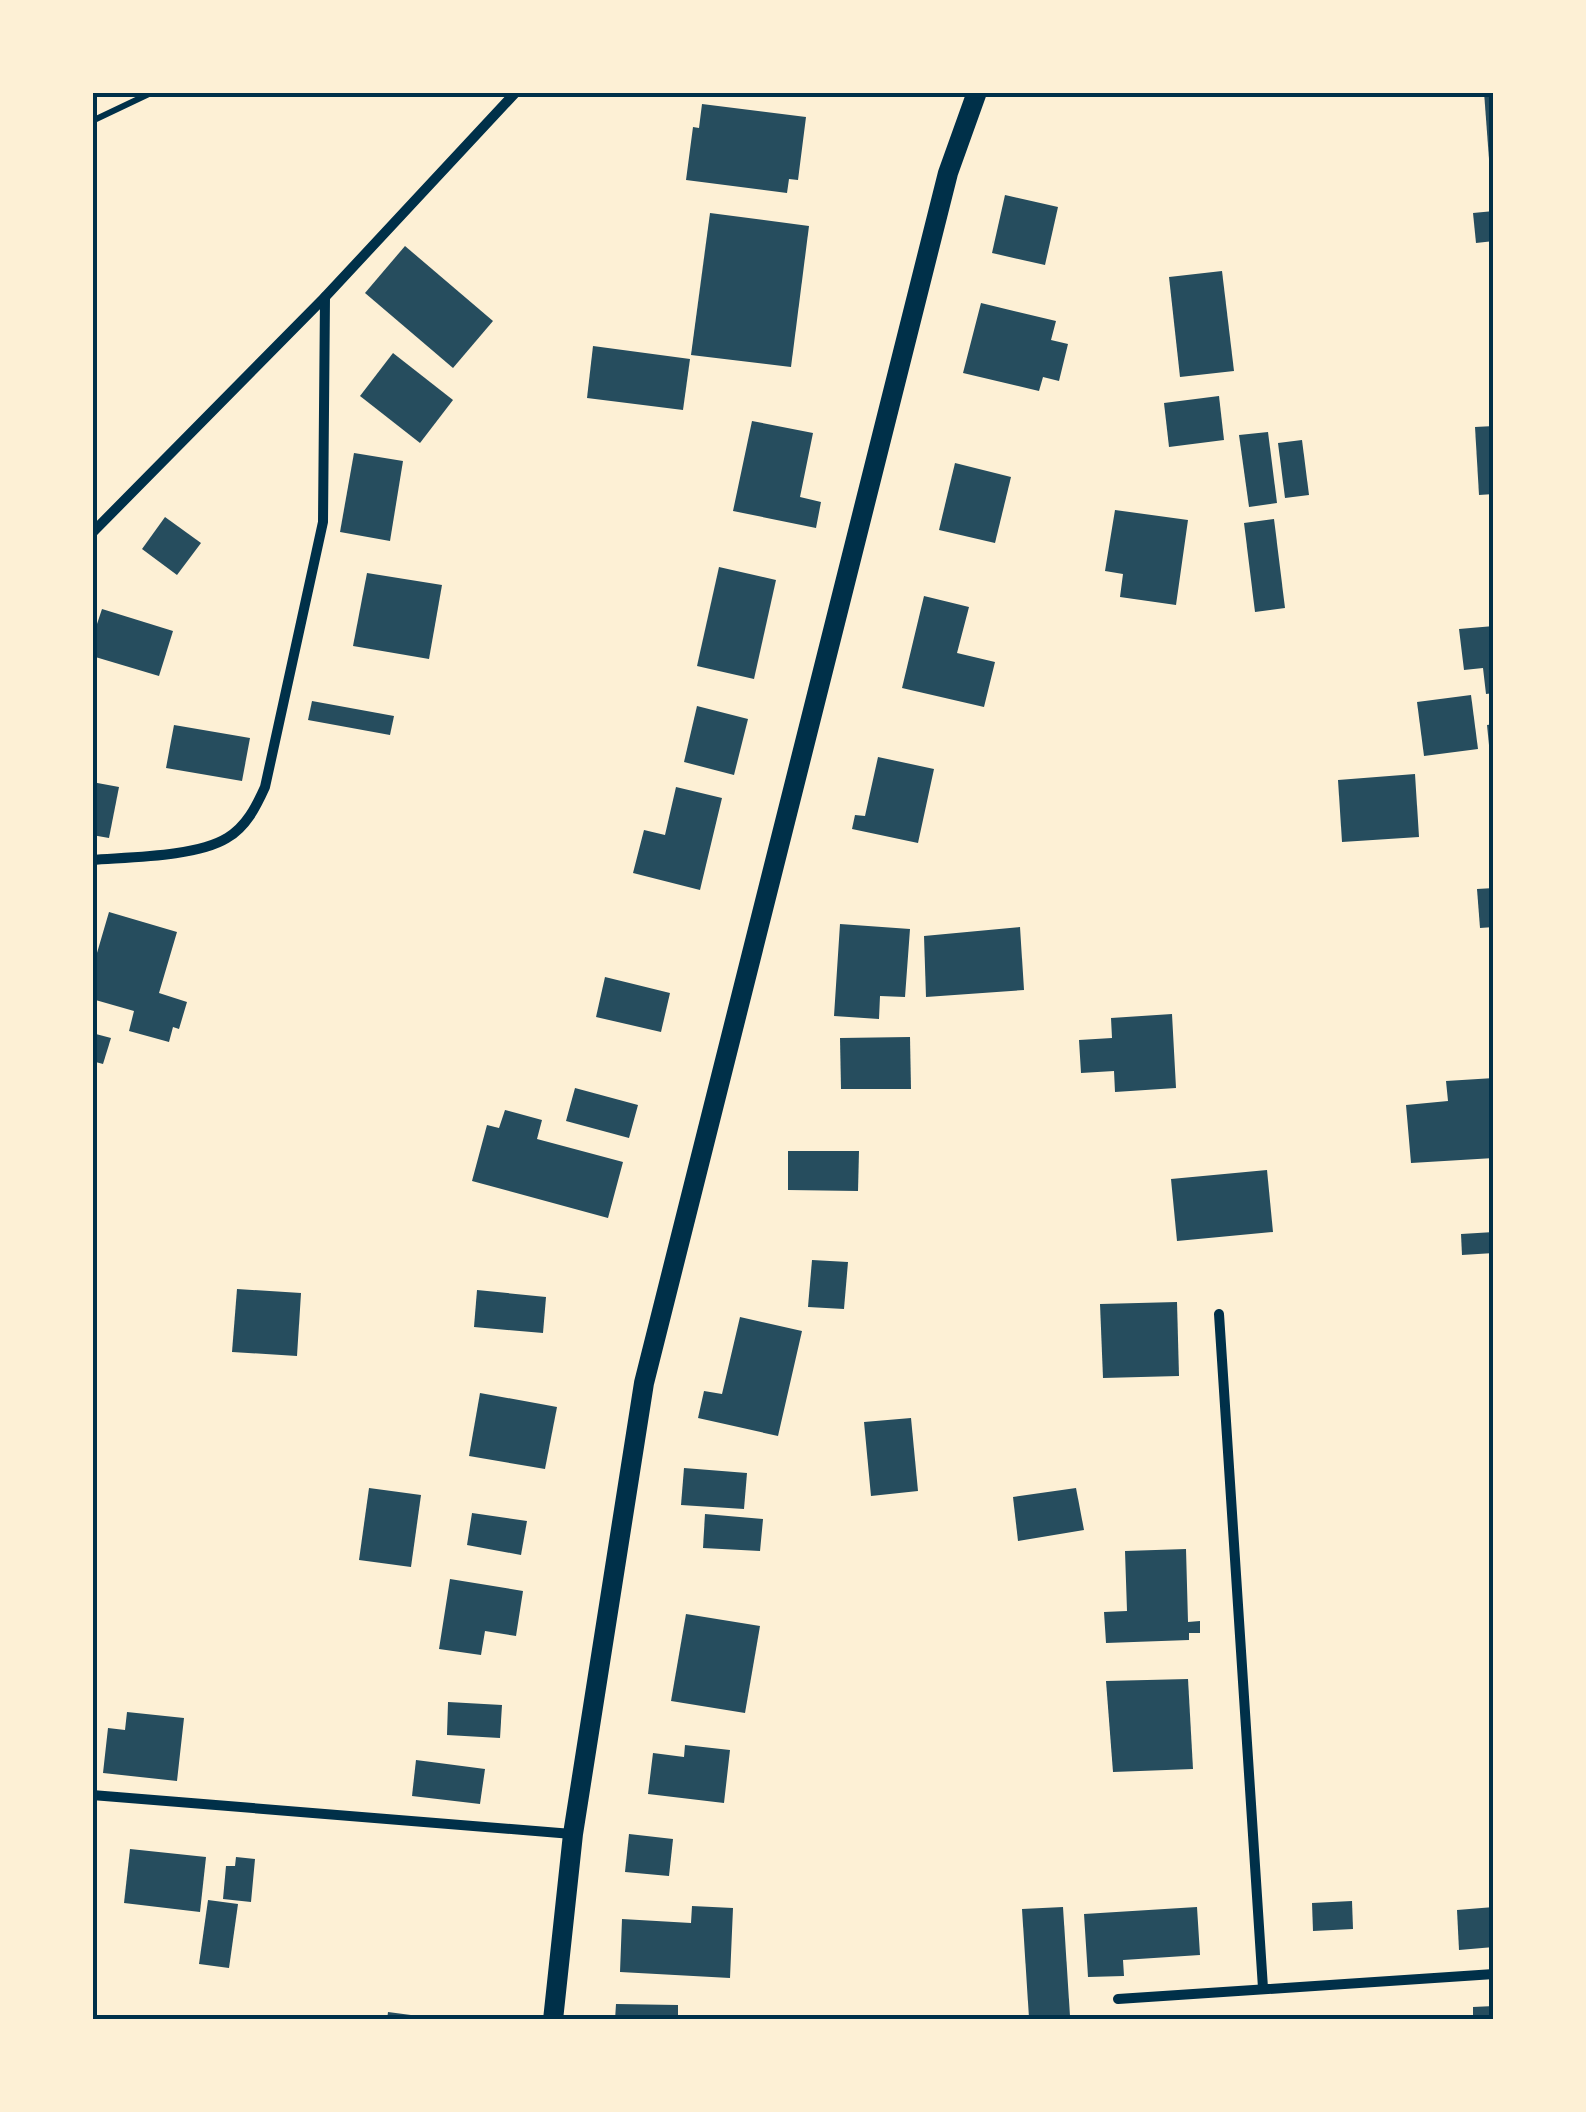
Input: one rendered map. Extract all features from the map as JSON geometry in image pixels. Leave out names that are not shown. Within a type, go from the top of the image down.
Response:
[{"type":"main road","points":[[553,2020],[573,1834],[644,1383],[948,173],[977,92]]},
{"type":"street","points":[[92,532],[325,298],[516,92]]},
{"type":"street","points":[[92,860],[156,855],[229,838],[244,824],[265,787],[323,522],[325,298]]},
{"type":"street","points":[[1220,1314],[1263,1988]]},
{"type":"street","points":[[92,1795],[573,1834]]},
{"type":"street","points":[[1118,1999],[1494,1974]]},
{"type":"path","points":[[92,120],[154,92]]},
{"type":"building","points":[[1484,92],[1494,92],[1494,158],[1489,159]]},
{"type":"building","points":[[702,104],[806,117],[798,180],[789,179],[787,193],[686,180],[693,127],[699,128]]},
{"type":"building","points":[[1005,195],[1058,207],[1045,265],[992,253]]},
{"type":"building","points":[[1494,211],[1494,241],[1476,243],[1473,213]]},
{"type":"building","points":[[710,213],[809,226],[791,367],[691,355]]},
{"type":"building","points":[[405,246],[493,321],[453,368],[365,293]]},
{"type":"building","points":[[1222,271],[1234,371],[1180,377],[1169,277]]},
{"type":"building","points":[[981,303],[1056,321],[1051,340],[1068,344],[1059,381],[1043,377],[1039,391],[963,373]]},
{"type":"building","points":[[593,346],[690,359],[683,410],[587,398]]},
{"type":"building","points":[[393,353],[453,400],[420,443],[360,396]]},
{"type":"building","points":[[1219,396],[1224,440],[1169,447],[1164,403]]},
{"type":"building","points":[[752,421],[813,433],[800,497],[821,502],[816,528],[733,511]]},
{"type":"building","points":[[1494,426],[1494,494],[1479,495],[1475,427]]},
{"type":"building","points":[[1268,432],[1277,503],[1249,507],[1239,435]]},
{"type":"building","points":[[1302,440],[1309,495],[1285,498],[1278,443]]},
{"type":"building","points":[[354,453],[403,461],[390,541],[340,532]]},
{"type":"building","points":[[955,463],[1011,477],[995,543],[939,530]]},
{"type":"building","points":[[1115,510],[1188,520],[1176,605],[1120,597],[1123,574],[1105,571]]},
{"type":"building","points":[[165,517],[201,543],[177,575],[142,549]]},
{"type":"building","points":[[1274,519],[1285,608],[1255,612],[1244,523]]},
{"type":"building","points":[[719,567],[776,580],[754,679],[697,666]]},
{"type":"building","points":[[367,573],[442,585],[429,659],[353,646]]},
{"type":"building","points":[[924,596],[969,607],[957,653],[995,662],[984,707],[902,688]]},
{"type":"building","points":[[102,609],[173,631],[159,676],[92,656],[92,639]]},
{"type":"building","points":[[1494,626],[1494,693],[1486,694],[1483,668],[1464,670],[1459,629]]},
{"type":"building","points":[[1471,695],[1478,749],[1424,756],[1417,702]]},
{"type":"building","points":[[312,701],[394,716],[390,735],[308,720]]},
{"type":"building","points":[[697,706],[748,719],[734,775],[684,762]]},
{"type":"building","points":[[1494,724],[1494,765],[1491,765],[1487,725]]},
{"type":"building","points":[[174,725],[250,738],[242,781],[166,768]]},
{"type":"building","points":[[878,757],[934,769],[918,843],[852,829],[855,815],[865,816]]},
{"type":"building","points":[[1415,774],[1419,837],[1342,842],[1338,780]]},
{"type":"building","points":[[92,782],[119,787],[109,838],[92,835]]},
{"type":"building","points":[[676,787],[722,798],[700,890],[633,873],[644,830],[665,835]]},
{"type":"building","points":[[1494,888],[1494,927],[1480,928],[1477,889]]},
{"type":"building","points":[[109,912],[177,932],[159,993],[187,1002],[179,1029],[173,1027],[169,1042],[129,1031],[134,1011],[92,999],[92,970]]},
{"type":"building","points":[[840,924],[910,929],[905,997],[880,996],[879,1019],[834,1016]]},
{"type":"building","points":[[1020,927],[1024,990],[926,997],[924,936]]},
{"type":"building","points":[[605,977],[670,993],[661,1032],[596,1017]]},
{"type":"building","points":[[1172,1014],[1176,1088],[1115,1092],[1114,1071],[1081,1073],[1079,1040],[1112,1038],[1111,1018]]},
{"type":"building","points":[[92,1033],[111,1038],[103,1064],[92,1061]]},
{"type":"building","points":[[910,1037],[911,1089],[841,1089],[840,1038]]},
{"type":"building","points":[[1494,1078],[1494,1158],[1411,1163],[1406,1105],[1448,1101],[1446,1081]]},
{"type":"building","points":[[575,1088],[638,1105],[629,1138],[566,1121]]},
{"type":"building","points":[[505,1110],[542,1120],[537,1139],[623,1162],[608,1218],[472,1181],[487,1125],[499,1128]]},
{"type":"building","points":[[788,1151],[859,1151],[858,1191],[788,1190]]},
{"type":"building","points":[[1267,1170],[1273,1232],[1177,1241],[1171,1179]]},
{"type":"building","points":[[1494,1232],[1494,1253],[1462,1255],[1461,1234]]},
{"type":"building","points":[[812,1260],[848,1262],[844,1309],[808,1307]]},
{"type":"building","points":[[237,1289],[301,1293],[297,1356],[232,1352]]},
{"type":"building","points":[[477,1290],[546,1297],[543,1333],[474,1327]]},
{"type":"building","points":[[1177,1302],[1179,1376],[1103,1378],[1100,1304]]},
{"type":"building","points":[[740,1317],[802,1331],[778,1436],[698,1418],[704,1391],[722,1394]]},
{"type":"building","points":[[480,1393],[557,1407],[545,1469],[469,1456]]},
{"type":"building","points":[[911,1418],[918,1491],[871,1496],[864,1422]]},
{"type":"building","points":[[684,1468],[747,1473],[744,1509],[681,1505]]},
{"type":"building","points":[[369,1488],[421,1495],[411,1567],[359,1560]]},
{"type":"building","points":[[1076,1488],[1084,1530],[1018,1541],[1013,1497]]},
{"type":"building","points":[[472,1513],[527,1521],[521,1555],[467,1545]]},
{"type":"building","points":[[705,1514],[763,1519],[760,1551],[703,1548]]},
{"type":"building","points":[[1186,1549],[1188,1622],[1200,1621],[1200,1633],[1189,1633],[1189,1640],[1106,1643],[1104,1612],[1127,1611],[1125,1551]]},
{"type":"building","points":[[450,1579],[523,1591],[516,1636],[485,1631],[481,1655],[439,1649]]},
{"type":"building","points":[[686,1614],[760,1626],[745,1713],[671,1701]]},
{"type":"building","points":[[1188,1679],[1193,1769],[1113,1772],[1106,1681]]},
{"type":"building","points":[[448,1702],[502,1705],[500,1738],[447,1735]]},
{"type":"building","points":[[127,1712],[184,1718],[177,1781],[103,1773],[108,1728],[125,1730]]},
{"type":"building","points":[[685,1745],[730,1750],[724,1803],[648,1794],[653,1753],[684,1757]]},
{"type":"building","points":[[416,1760],[485,1769],[480,1804],[412,1796]]},
{"type":"building","points":[[629,1834],[673,1839],[669,1876],[625,1872]]},
{"type":"building","points":[[130,1849],[206,1857],[200,1912],[124,1903]]},
{"type":"building","points":[[236,1857],[255,1859],[251,1902],[223,1899],[226,1866],[235,1866]]},
{"type":"building","points":[[208,1900],[238,1904],[229,1968],[199,1964]]},
{"type":"building","points":[[1352,1901],[1353,1929],[1313,1931],[1312,1903]]},
{"type":"building","points":[[692,1906],[733,1908],[730,1978],[620,1972],[622,1919],[691,1923]]},
{"type":"building","points":[[1063,1907],[1070,2016],[1029,2018],[1022,1909]]},
{"type":"building","points":[[1197,1907],[1200,1955],[1123,1960],[1124,1976],[1088,1977],[1084,1914]]},
{"type":"building","points":[[1494,1907],[1494,1947],[1459,1950],[1457,1910]]},
{"type":"building","points":[[616,2004],[678,2005],[678,2020],[615,2020]]},
{"type":"building","points":[[1494,2006],[1494,2020],[1473,2020],[1473,2007]]},
{"type":"building","points":[[388,2012],[426,2017],[426,2020],[387,2020]]}]
